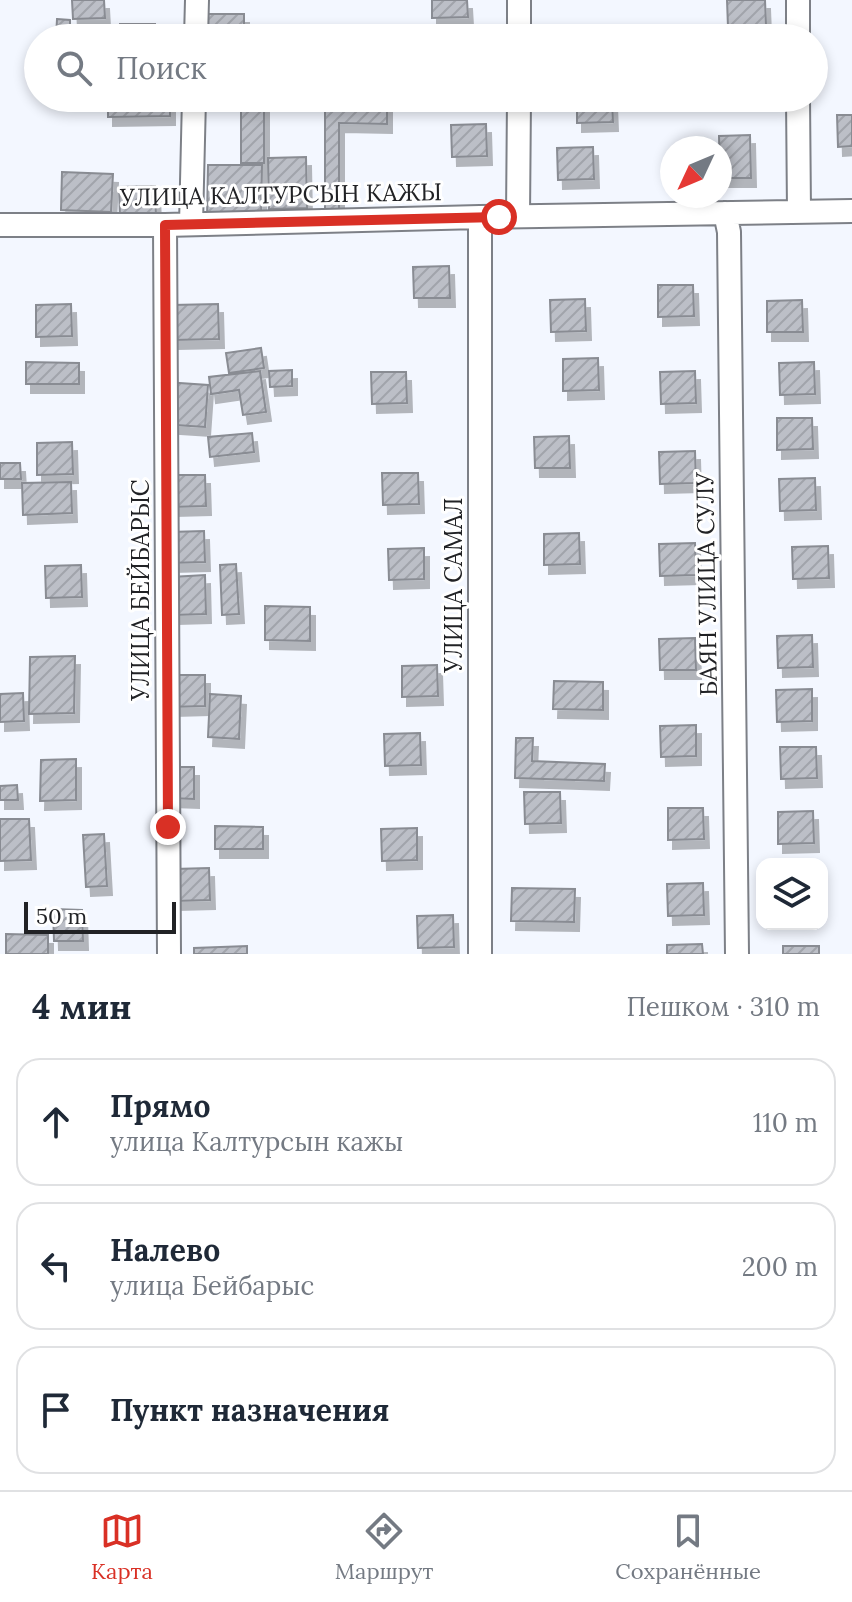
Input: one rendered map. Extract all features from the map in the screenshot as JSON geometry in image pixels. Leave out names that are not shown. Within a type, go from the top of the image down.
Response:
[{"type":"street","points":[[196,24],[197,0]]},
{"type":"street","points":[[519,0],[519,24]]},
{"type":"street","points":[[798,0],[798,24]]},
{"type":"street","points":[[191,224],[194,112]]},
{"type":"street","points":[[518,216],[519,112]]},
{"type":"street","points":[[798,112],[799,212]]},
{"type":"street","name":"УЛИЦА КАЛТУРСЫН КАЖЫ","points":[[0,225],[165,225],[852,211]]},
{"type":"street","name":"БАЯН УЛИЦА СУЛУ","points":[[725,213],[729,232],[737,954]]},
{"type":"street","name":"УЛИЦА САМАЛ","points":[[480,217],[480,954]]},
{"type":"street","name":"УЛИЦА БЕЙБАРЫС","points":[[165,225],[169,954]]},
{"type":"building","points":[[72,0],[104,0],[105,18],[73,19]]},
{"type":"building","points":[[432,0],[467,0],[468,17],[432,18]]},
{"type":"building","points":[[727,0],[765,0],[766,24],[728,24]]},
{"type":"building","points":[[203,14],[244,14],[244,24],[203,24]]},
{"type":"building","points":[[57,19],[70,20],[70,24],[57,24]]},
{"type":"building","points":[[108,112],[170,112],[170,116],[108,117]]},
{"type":"building","points":[[241,112],[264,112],[264,163],[241,163]]},
{"type":"building","points":[[325,112],[387,112],[387,124],[339,123],[339,210],[325,210]]},
{"type":"building","points":[[577,112],[613,112],[613,122],[577,123]]},
{"type":"building","points":[[837,115],[852,115],[852,146],[838,147]]},
{"type":"building","points":[[486,124],[487,156],[452,157],[451,125]]},
{"type":"building","points":[[750,135],[751,178],[732,178],[732,136],[719,136]]},
{"type":"building","points":[[593,147],[594,179],[558,180],[557,148]]},
{"type":"building","points":[[306,157],[307,208],[269,209],[268,158]]},
{"type":"building","points":[[208,165],[262,165],[261,219],[207,219]]},
{"type":"building","points":[[62,172],[113,174],[111,212],[61,210]]},
{"type":"building","points":[[155,186],[156,217],[120,218],[119,187]]},
{"type":"building","points":[[449,266],[450,298],[414,298],[413,267]]},
{"type":"building","points":[[658,285],[693,285],[694,316],[658,317]]},
{"type":"building","points":[[585,299],[586,331],[551,332],[550,300]]},
{"type":"building","points":[[802,300],[803,332],[767,332],[767,301]]},
{"type":"building","points":[[71,304],[72,336],[36,337],[36,305]]},
{"type":"building","points":[[218,304],[219,339],[173,340],[172,305]]},
{"type":"building","points":[[261,348],[264,368],[229,373],[226,353]]},
{"type":"building","points":[[598,358],[599,390],[563,391],[563,359]]},
{"type":"building","points":[[26,362],[79,363],[79,384],[26,384]]},
{"type":"building","points":[[814,362],[815,394],[780,395],[779,363]]},
{"type":"building","points":[[292,370],[292,386],[270,387],[269,371]]},
{"type":"building","points":[[260,371],[266,412],[243,415],[239,390],[211,394],[209,377]]},
{"type":"building","points":[[695,371],[696,403],[661,404],[660,372]]},
{"type":"building","points":[[371,372],[406,372],[407,403],[372,404]]},
{"type":"building","points":[[165,382],[208,385],[205,427],[161,424]]},
{"type":"building","points":[[777,418],[812,418],[813,449],[777,450]]},
{"type":"building","points":[[252,433],[254,452],[210,457],[208,437]]},
{"type":"building","points":[[569,436],[570,468],[535,468],[534,437]]},
{"type":"building","points":[[72,442],[73,474],[37,475],[37,443]]},
{"type":"building","points":[[695,451],[696,483],[660,484],[659,452]]},
{"type":"building","points":[[0,463],[20,463],[21,479],[0,479]]},
{"type":"building","points":[[382,473],[418,473],[419,504],[383,505]]},
{"type":"building","points":[[170,475],[205,475],[206,506],[171,507]]},
{"type":"building","points":[[815,478],[816,510],[780,511],[779,479]]},
{"type":"building","points":[[71,482],[72,513],[23,515],[22,483]]},
{"type":"building","points":[[204,531],[205,562],[169,563],[169,532]]},
{"type":"building","points":[[579,533],[580,564],[544,565],[544,534]]},
{"type":"building","points":[[695,543],[696,575],[660,576],[659,544]]},
{"type":"building","points":[[828,546],[829,578],[793,579],[792,547]]},
{"type":"building","points":[[424,548],[424,579],[389,580],[388,549]]},
{"type":"building","points":[[236,564],[239,614],[222,615],[220,565]]},
{"type":"building","points":[[81,565],[82,597],[46,598],[45,566]]},
{"type":"building","points":[[205,575],[206,614],[173,615],[171,577]]},
{"type":"building","points":[[265,606],[310,607],[310,641],[265,640]]},
{"type":"building","points":[[812,635],[813,667],[778,668],[777,636]]},
{"type":"building","points":[[695,638],[696,670],[660,670],[659,639]]},
{"type":"building","points":[[75,656],[74,713],[29,714],[30,657]]},
{"type":"building","points":[[437,665],[438,696],[402,697],[402,666]]},
{"type":"building","points":[[169,675],[205,675],[205,706],[170,707]]},
{"type":"building","points":[[554,681],[603,682],[603,710],[553,709]]},
{"type":"building","points":[[812,689],[812,721],[777,722],[776,690]]},
{"type":"building","points":[[23,693],[24,721],[0,722],[0,694]]},
{"type":"building","points":[[210,694],[241,696],[239,739],[208,737]]},
{"type":"building","points":[[696,725],[696,756],[661,757],[660,726]]},
{"type":"building","points":[[420,733],[421,765],[385,766],[384,734]]},
{"type":"building","points":[[516,738],[533,738],[532,761],[605,764],[604,781],[515,778]]},
{"type":"building","points":[[780,747],[816,747],[817,778],[781,779]]},
{"type":"building","points":[[76,759],[76,800],[40,801],[41,760]]},
{"type":"building","points":[[168,767],[194,767],[194,799],[169,798]]},
{"type":"building","points":[[17,785],[18,800],[0,800],[0,786]]},
{"type":"building","points":[[524,792],[560,792],[561,823],[525,824]]},
{"type":"building","points":[[668,808],[703,808],[704,839],[668,840]]},
{"type":"building","points":[[813,811],[814,843],[778,844],[778,812]]},
{"type":"building","points":[[0,819],[29,819],[31,860],[0,861]]},
{"type":"building","points":[[215,826],[263,827],[263,849],[215,849]]},
{"type":"building","points":[[417,828],[417,860],[382,861],[381,829]]},
{"type":"building","points":[[104,834],[107,886],[86,887],[83,835]]},
{"type":"building","points":[[209,868],[210,900],[174,901],[174,869]]},
{"type":"building","points":[[703,883],[704,915],[668,916],[667,884]]},
{"type":"building","points":[[512,888],[575,889],[574,922],[511,921]]},
{"type":"building","points":[[53,909],[82,910],[83,941],[54,941]]},
{"type":"building","points":[[453,915],[454,947],[418,948],[417,916]]},
{"type":"building","points":[[6,934],[48,935],[48,954],[6,954]]},
{"type":"building","points":[[702,944],[703,954],[667,954],[667,945]]},
{"type":"building","points":[[247,946],[247,954],[194,954],[194,948]]},
{"type":"building","points":[[783,946],[819,946],[819,954],[783,954]]},
{"type":"route","points":[[168,827],[165,225],[499,217]]}]
